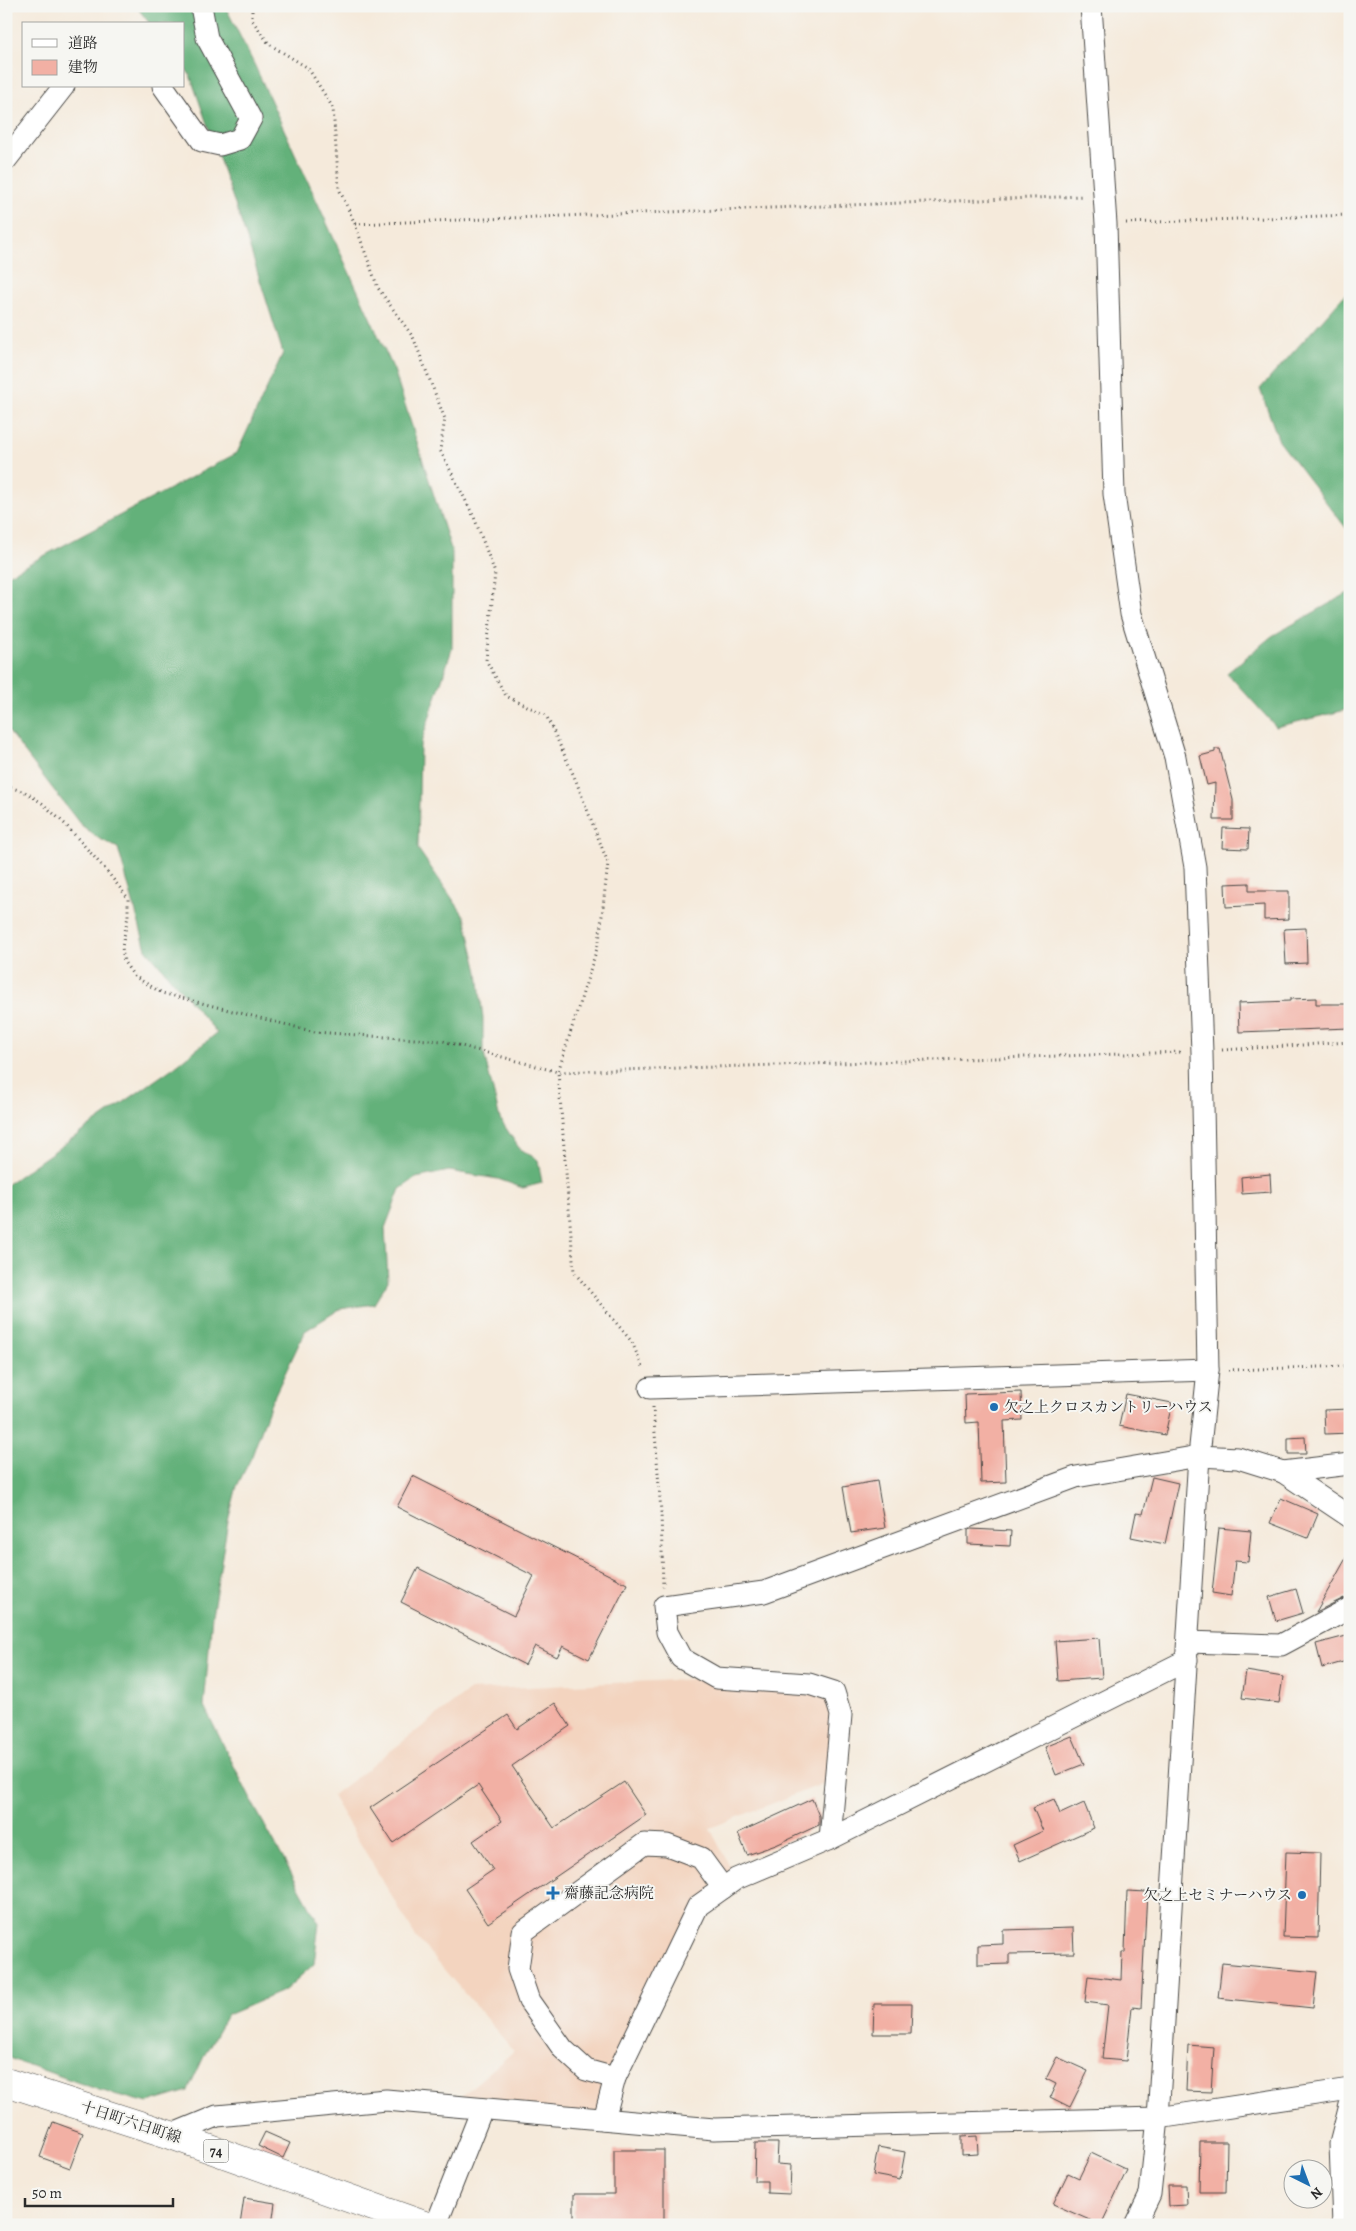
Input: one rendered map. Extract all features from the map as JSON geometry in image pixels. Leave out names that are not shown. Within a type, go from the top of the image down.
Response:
[{"type":"main road","name":"十日町六日町線","points":[[6,2082],[171,2135],[424,2225]]},
{"type":"street","points":[[164,88],[202,141],[220,145],[240,139],[251,119],[207,38],[201,6]]},
{"type":"street","points":[[1091,6],[1106,224],[1114,494],[1131,614],[1175,757],[1195,867],[1202,1052],[1208,1370],[1199,1456],[1158,2118],[1150,2194],[1135,2225]]},
{"type":"street","points":[[6,160],[62,88]]},
{"type":"street","points":[[650,1388],[1208,1370]]},
{"type":"street","points":[[830,1840],[841,1714],[834,1692],[809,1684],[716,1678],[681,1658],[667,1632],[664,1606],[764,1592],[1076,1478],[1199,1456],[1238,1458],[1283,1472],[1350,1517]]},
{"type":"street","points":[[1283,1472],[1350,1464]]},
{"type":"street","points":[[604,2119],[615,2078],[698,1906],[736,1879],[830,1840],[1187,1651],[1281,1645],[1350,1608]]},
{"type":"street","points":[[615,2078],[586,2070],[563,2049],[529,2002],[518,1969],[522,1932],[644,1844],[667,1845],[701,1858],[723,1888]]},
{"type":"street","points":[[171,2135],[217,2116],[386,2100],[714,2129],[1158,2118],[1350,2089]]},
{"type":"street","points":[[1343,2225],[1340,2144],[1350,2105]]},
{"type":"street","points":[[436,2225],[482,2109]]},
{"type":"path","points":[[252,6],[252,20],[270,44],[308,68],[333,108],[339,189],[355,224],[378,288],[413,337],[445,419],[440,450],[474,517],[495,573],[486,660],[506,696],[546,715],[574,776],[608,863],[599,942],[558,1072],[574,1272],[632,1342],[650,1388],[656,1430],[664,1606]]},
{"type":"path","points":[[355,224],[1104,195]]},
{"type":"path","points":[[1106,224],[1350,215]]},
{"type":"path","points":[[6,786],[25,792],[48,808],[105,868],[128,898],[128,916],[122,947],[124,962],[134,976],[162,993],[315,1032],[443,1041],[558,1072],[1202,1052],[1350,1042]]},
{"type":"path","points":[[1208,1370],[1350,1366]]},
{"type":"shaded area","name":"齋藤記念病院","points":[[716,1678],[834,1692],[835,1779],[710,1828],[736,1879],[698,1906],[604,2119],[450,2106],[514,2051],[416,1937],[332,1796],[470,1690]]},
{"type":"green space","points":[[136,6],[225,6],[255,66],[394,370],[452,552],[452,649],[420,746],[418,849],[465,917],[478,972],[483,1019],[483,1050],[500,1119],[519,1148],[538,1160],[542,1183],[523,1188],[498,1179],[449,1171],[416,1178],[400,1189],[385,1228],[388,1281],[374,1304],[340,1309],[305,1331],[271,1403],[252,1456],[237,1486],[228,1521],[212,1615],[204,1706],[254,1806],[319,1923],[314,1964],[285,1990],[227,2015],[206,2052],[188,2091],[148,2103],[99,2090],[6,2057],[6,1185],[174,1067],[217,1033],[146,949],[118,848],[98,838],[80,824],[6,728],[6,576],[237,453],[283,353],[247,239],[190,75],[185,68],[185,22],[148,22]]},
{"type":"green space","points":[[1350,289],[1350,533],[1279,441],[1260,389]]},
{"type":"green space","points":[[1350,592],[1350,709],[1276,727],[1227,673],[1272,636]]},
{"type":"building","points":[[1215,749],[1220,749],[1233,800],[1233,820],[1214,820],[1215,783],[1207,785],[1200,756],[1215,752]]},
{"type":"building","points":[[1223,828],[1249,829],[1248,849],[1222,848]]},
{"type":"building","points":[[1249,883],[1249,891],[1289,891],[1289,919],[1264,920],[1264,905],[1226,907],[1225,884]]},
{"type":"building","points":[[1306,928],[1307,963],[1286,964],[1284,929]]},
{"type":"building","points":[[1316,998],[1316,1004],[1350,1004],[1350,1028],[1239,1032],[1238,1003]]},
{"type":"building","points":[[1270,1174],[1271,1192],[1242,1194],[1241,1177]]},
{"type":"building","points":[[1021,1392],[1022,1420],[1004,1421],[1006,1482],[981,1483],[979,1422],[966,1423],[965,1394]]},
{"type":"building","points":[[1126,1394],[1172,1403],[1165,1435],[1119,1426]]},
{"type":"building","points":[[1350,1409],[1350,1433],[1325,1434],[1324,1410]]},
{"type":"building","points":[[1305,1437],[1306,1454],[1288,1454],[1288,1438]]},
{"type":"building","points":[[413,1476],[627,1584],[589,1659],[563,1646],[557,1657],[535,1646],[525,1665],[401,1602],[418,1568],[514,1616],[534,1576],[397,1507]]},
{"type":"building","points":[[1152,1477],[1178,1483],[1165,1544],[1131,1537],[1136,1513],[1143,1514]]},
{"type":"building","points":[[877,1481],[885,1528],[851,1533],[843,1487]]},
{"type":"building","points":[[1281,1498],[1318,1514],[1308,1538],[1270,1523]]},
{"type":"building","points":[[1219,1528],[1251,1531],[1248,1562],[1235,1561],[1231,1596],[1212,1593]]},
{"type":"building","points":[[968,1530],[1011,1531],[1010,1546],[968,1544]]},
{"type":"building","points":[[1350,1551],[1350,1595],[1316,1612]]},
{"type":"building","points":[[1296,1589],[1303,1613],[1276,1621],[1269,1597]]},
{"type":"building","points":[[1350,1635],[1350,1660],[1322,1668],[1316,1644]]},
{"type":"building","points":[[1099,1638],[1102,1678],[1058,1681],[1055,1641]]},
{"type":"building","points":[[1246,1671],[1283,1677],[1279,1703],[1242,1698]]},
{"type":"building","points":[[555,1703],[570,1726],[512,1766],[554,1828],[624,1782],[646,1815],[488,1923],[465,1889],[493,1870],[473,1841],[502,1821],[478,1785],[393,1843],[370,1808],[508,1715],[517,1729]]},
{"type":"building","points":[[1072,1736],[1084,1764],[1056,1775],[1045,1747]]},
{"type":"building","points":[[812,1799],[819,1816],[819,1825],[776,1845],[747,1855],[738,1833]]},
{"type":"building","points":[[1054,1799],[1060,1814],[1084,1803],[1094,1828],[1020,1861],[1013,1845],[1043,1831],[1033,1808]]},
{"type":"building","name":"欠之上セミナーハウス","points":[[1286,1852],[1320,1853],[1318,1938],[1283,1937]]},
{"type":"building","points":[[1127,1891],[1147,1892],[1141,2008],[1132,2007],[1126,2061],[1102,2059],[1108,2005],[1085,2002],[1088,1976],[1121,1980],[1122,1952],[1125,1952]]},
{"type":"building","points":[[1073,1928],[1074,1953],[1009,1954],[1009,1964],[978,1965],[978,1945],[1003,1944],[1003,1930]]},
{"type":"building","points":[[1222,1963],[1317,1972],[1313,2008],[1218,1998]]},
{"type":"building","points":[[874,2004],[912,2004],[911,2034],[873,2034]]},
{"type":"building","points":[[1188,2045],[1214,2047],[1211,2092],[1186,2091]]},
{"type":"building","points":[[1057,2057],[1088,2071],[1070,2107],[1050,2097],[1056,2084],[1046,2079]]},
{"type":"building","points":[[53,2122],[83,2133],[70,2168],[40,2157]]},
{"type":"building","points":[[265,2132],[290,2143],[283,2158],[258,2146]]},
{"type":"building","points":[[977,2136],[978,2154],[961,2155],[961,2137]]},
{"type":"building","points":[[1200,2142],[1227,2142],[1226,2192],[1199,2192]]},
{"type":"building","points":[[755,2143],[778,2143],[777,2164],[791,2165],[790,2194],[767,2193],[767,2181],[754,2181]]},
{"type":"building","points":[[878,2147],[905,2152],[900,2180],[873,2175]]},
{"type":"building","points":[[614,2150],[664,2150],[664,2225],[574,2225],[574,2194],[614,2194]]},
{"type":"building","points":[[1091,2153],[1127,2170],[1101,2225],[1053,2204],[1068,2173],[1079,2178]]},
{"type":"building","points":[[1168,2185],[1186,2185],[1187,2205],[1169,2206]]},
{"type":"building","points":[[244,2198],[275,2203],[272,2225],[240,2225]]},
{"type":"place","name":"欠之上クロスカントリーハウス","points":[[994,1407]]},
{"type":"place","name":"齋藤記念病院","points":[[553,1893]]},
{"type":"place","name":"欠之上セミナーハウス","points":[[1302,1895]]}]
